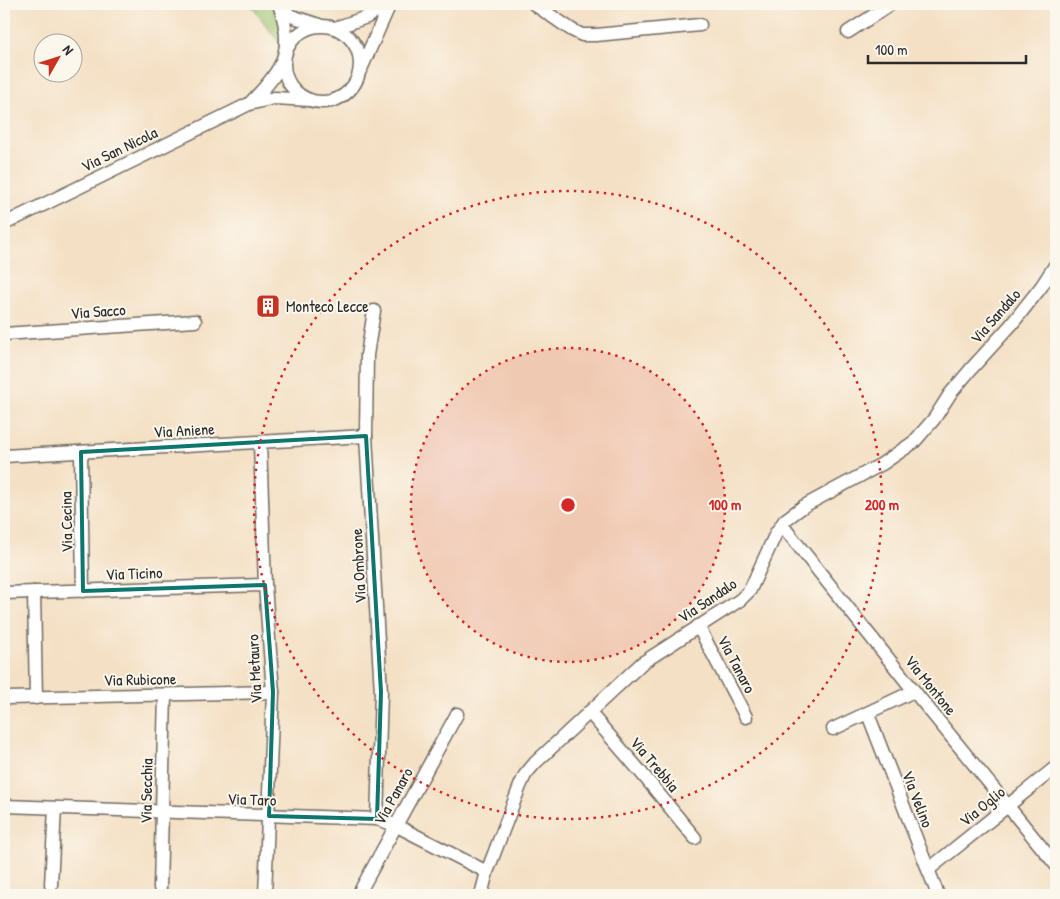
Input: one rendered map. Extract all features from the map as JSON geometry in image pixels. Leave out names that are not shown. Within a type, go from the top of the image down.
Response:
[{"type":"street","name":"Via San Nicola","points":[[249,104],[279,69],[290,44],[296,36],[307,29],[322,26],[335,28],[366,17],[386,4]]},
{"type":"street","name":"Via San Nicola","points":[[4,224],[249,104],[274,98],[330,101],[339,98],[348,92],[355,83],[378,27],[390,4]]},
{"type":"street","points":[[534,4],[582,35],[700,25]]},
{"type":"street","points":[[848,32],[891,4]]},
{"type":"street","points":[[279,5],[290,16],[322,26]]},
{"type":"street","points":[[279,5],[287,33],[285,69],[289,82],[298,92],[310,100]]},
{"type":"street","points":[[335,28],[350,38],[356,46],[360,56],[359,74]]},
{"type":"street","name":"Via Sandalo","points":[[480,895],[487,872],[525,775],[535,762],[642,663],[740,600],[750,590],[776,534],[792,514],[882,464],[914,442],[934,419],[950,394],[1012,325],[1056,264]]},
{"type":"street","name":"Via Ombrone","points":[[374,311],[367,355],[366,436],[381,692],[377,819]]},
{"type":"street","name":"Via Sacco","points":[[4,334],[195,321]]},
{"type":"street","name":"Via Aniene","points":[[4,456],[366,436]]},
{"type":"street","name":"Via Metauro","points":[[260,442],[265,585],[273,692],[265,895]]},
{"type":"street","name":"Via Cecina","points":[[81,452],[83,591]]},
{"type":"street","name":"Via Montone","points":[[782,525],[1056,865]]},
{"type":"street","name":"Via Ticino","points":[[4,593],[265,585]]},
{"type":"street","points":[[34,592],[36,698]]},
{"type":"street","name":"Via Tanaro","points":[[698,626],[746,717]]},
{"type":"street","points":[[833,729],[914,691]]},
{"type":"street","name":"Via Rubicone","points":[[8,698],[273,692]]},
{"type":"street","name":"Via Secchia","points":[[160,888],[165,695]]},
{"type":"street","name":"Via Trebbia","points":[[588,712],[640,770],[695,838]]},
{"type":"street","name":"Via Panaro","points":[[358,895],[457,714]]},
{"type":"street","name":"Via Velino","points":[[868,714],[938,895]]},
{"type":"street","name":"Via Oglio","points":[[928,870],[1056,767]]},
{"type":"street","name":"Via Taro","points":[[4,806],[377,819],[395,825],[487,872]]},
{"type":"street","points":[[51,885],[55,808]]},
{"type":"highlighted area","points":[[366,436],[381,692],[377,819],[269,816],[273,692],[265,585],[83,591],[81,452]]},
{"type":"green space","points":[[250,4],[272,4],[280,16],[280,44]]},
{"type":"place","name":"Monteco Lecce","points":[[268,306]]}]
